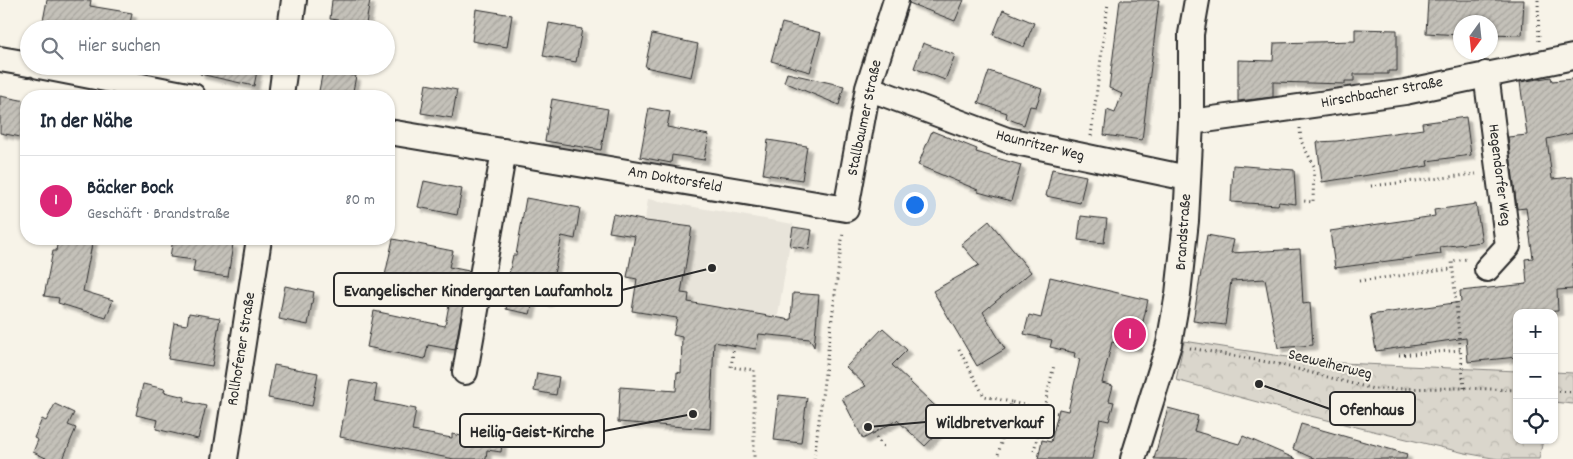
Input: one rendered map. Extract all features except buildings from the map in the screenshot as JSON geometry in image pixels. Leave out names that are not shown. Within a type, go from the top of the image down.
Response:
[{"type":"street","points":[[291,20],[294,0]]},
{"type":"street","name":"Stallbaumer Straße","points":[[846,209],[868,88],[896,0]]},
{"type":"street","name":"Brandstraße","points":[[1133,459],[1169,344],[1184,249],[1191,122],[1191,34],[1197,0]]},
{"type":"street","name":"Hirschbacher Straße","points":[[1191,122],[1405,92],[1573,57]]},
{"type":"street","points":[[0,59],[20,62]]},
{"type":"street","name":"Hegendorfer Weg","points":[[1486,74],[1508,246],[1488,268]]},
{"type":"street","points":[[85,75],[162,90]]},
{"type":"street","points":[[282,90],[284,75]]},
{"type":"street","name":"Haunritzer Weg","points":[[868,88],[1007,140],[1187,178]]},
{"type":"street","name":"Am Doktorsfeld","points":[[395,133],[846,209]]},
{"type":"street","points":[[465,372],[504,151]]},
{"type":"street","name":"Rollhofener Straße","points":[[225,459],[258,245]]},
{"type":"path","points":[[1538,0],[1540,63]]},
{"type":"path","points":[[1090,146],[1108,3]]},
{"type":"path","points":[[1298,107],[1301,141],[1314,166],[1313,202],[1304,201]]},
{"type":"path","points":[[1371,186],[1499,172]]},
{"type":"path","points":[[814,459],[846,209]]},
{"type":"path","points":[[1464,388],[1462,350],[1452,261],[1473,258],[1488,268]]},
{"type":"path","points":[[1359,282],[1452,268]]},
{"type":"path","name":"Seeweiherweg","points":[[1169,344],[1278,364],[1373,390],[1464,388],[1513,390]]},
{"type":"path","points":[[734,346],[731,367],[754,370],[754,459]]},
{"type":"path","points":[[959,349],[984,396],[1058,413]]},
{"type":"path","points":[[1399,355],[1462,350]]},
{"type":"path","points":[[1034,451],[1054,365]]},
{"type":"path","points":[[1558,391],[1573,392]]},
{"type":"path","points":[[998,459],[1011,402]]},
{"type":"path","points":[[873,434],[885,449]]},
{"type":"shaded area","points":[[648,199],[793,224],[777,321],[762,315],[756,349],[709,341],[709,356],[681,356],[682,337],[673,335],[677,318],[632,311]]},
{"type":"green space","points":[[1184,341],[1319,362],[1513,371],[1513,444],[1542,444],[1539,459],[1498,459],[1465,453],[1298,413],[1176,380]]},
{"type":"green space","points":[[1558,372],[1573,373],[1573,404],[1558,402]]},
{"type":"place","name":"Evangelischer Kindergarten Laufamholz","points":[[712,268]]},
{"type":"place","name":"Bäcker Bock","points":[[1130,334]]},
{"type":"place","name":"Ofenhaus","points":[[1259,384]]},
{"type":"place","name":"Heilig-Geist-Kirche","points":[[693,414]]},
{"type":"place","name":"Wildbretverkauf","points":[[868,427]]}]
